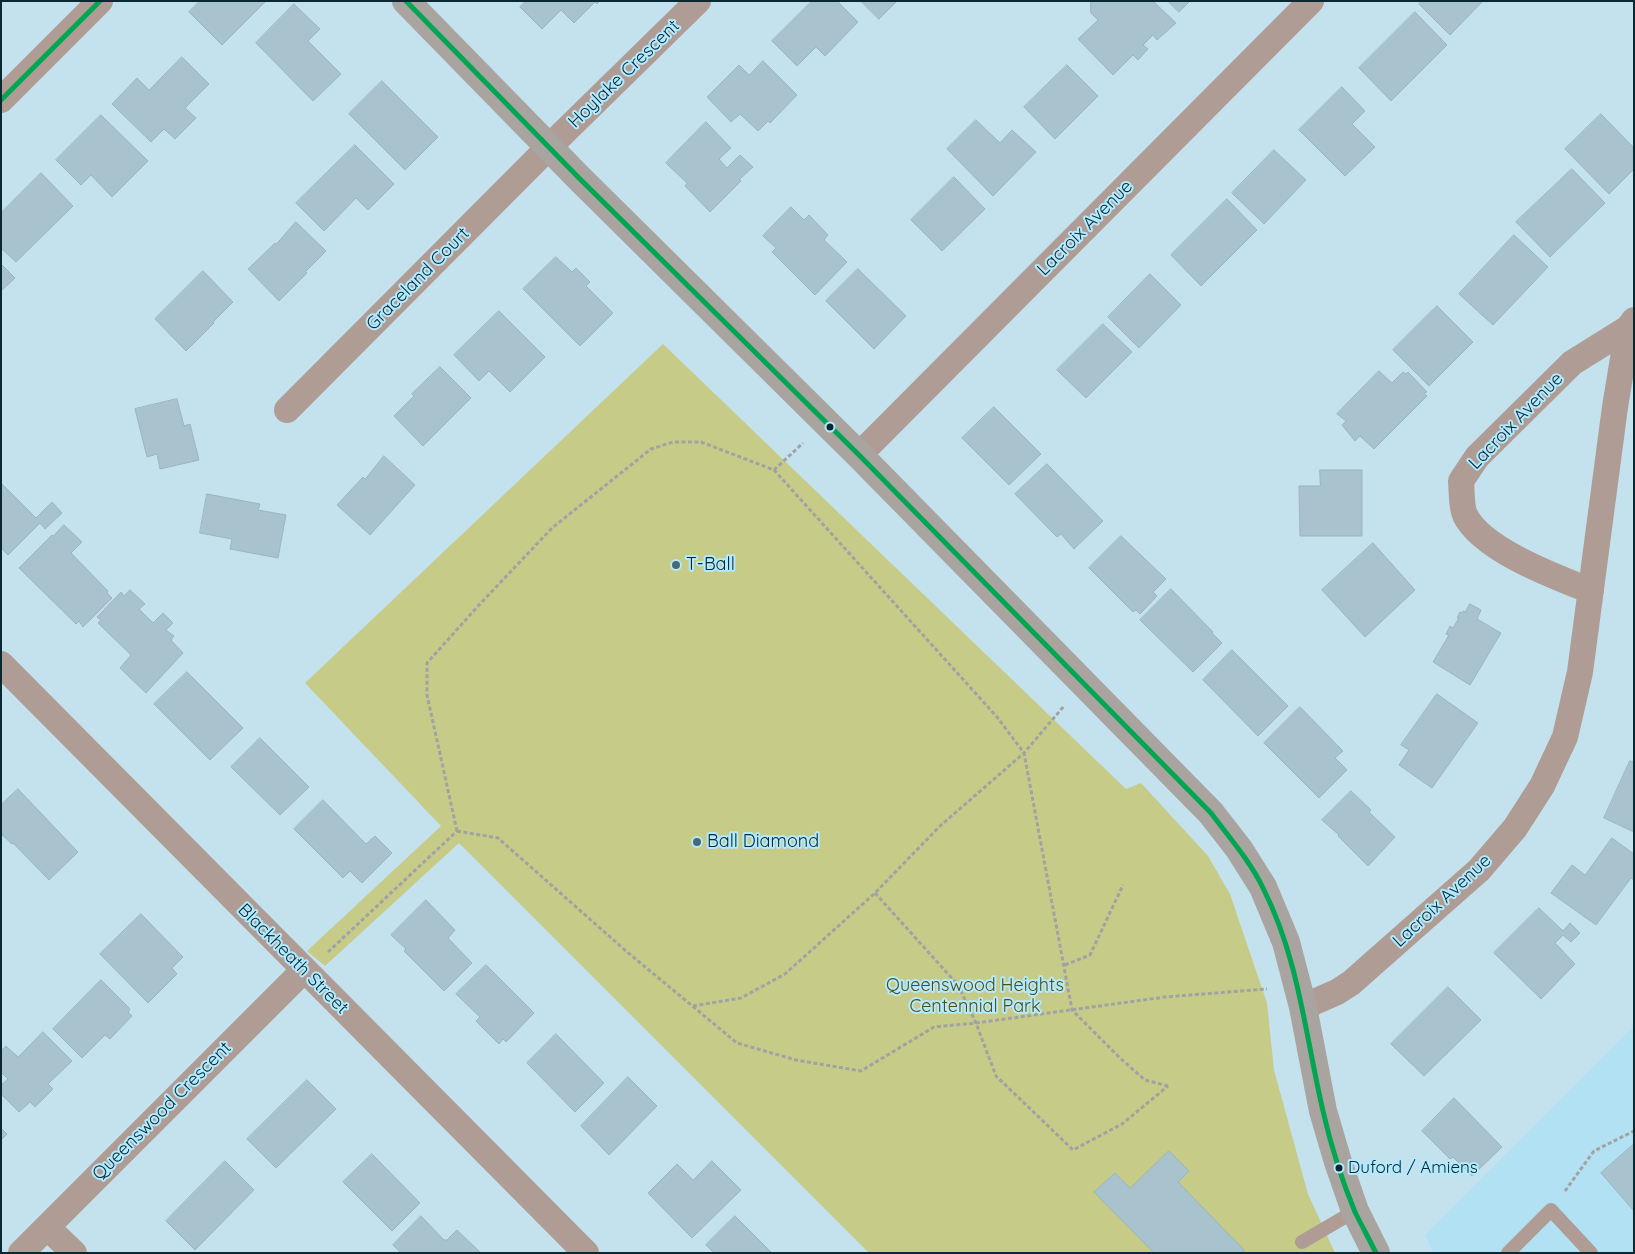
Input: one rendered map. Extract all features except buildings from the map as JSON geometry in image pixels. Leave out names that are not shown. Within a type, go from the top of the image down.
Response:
[{"type":"street","points":[[1,100],[100,1]]},
{"type":"street","points":[[406,1],[1211,813],[1239,849],[1263,888],[1286,942],[1300,995],[1323,1111],[1355,1211],[1376,1253]]},
{"type":"street","name":"Hoylake Crescent","points":[[549,147],[698,1]]},
{"type":"street","name":"Lacroix Avenue","points":[[858,455],[1311,1]]},
{"type":"street","name":"Graceland Court","points":[[287,410],[549,147]]},
{"type":"street","name":"Lacroix Avenue","points":[[1591,591],[1533,567],[1504,551],[1476,532],[1464,514],[1461,481],[1477,457],[1572,363],[1631,324]]},
{"type":"street","name":"Lacroix Avenue","points":[[1300,995],[1337,992],[1351,983],[1479,870],[1515,828],[1542,786],[1566,737],[1580,672],[1615,407],[1631,324]]},
{"type":"street","name":"Blackheath Street","points":[[6,678],[304,970],[586,1253]]},
{"type":"street","name":"Queenswood Crescent","points":[[21,1253],[304,970]]},
{"type":"street","points":[[47,1227],[74,1253]]},
{"type":"lane","points":[[1508,1253],[1551,1210],[1591,1253]]},
{"type":"lane","points":[[1302,1242],[1355,1211]]},
{"type":"path","points":[[774,470],[825,422]]},
{"type":"path","points":[[457,831],[427,695],[427,663],[479,604],[552,528],[651,450],[673,442],[701,442],[774,470],[997,717],[1024,753],[1072,1010],[1145,1080],[1168,1086],[1122,1124],[1073,1150],[996,1076],[976,1023],[958,985],[875,893]]},
{"type":"path","points":[[693,1006],[741,998],[785,974],[875,893],[939,827],[1024,753],[1084,684]]},
{"type":"path","points":[[304,970],[323,956],[457,831]]},
{"type":"path","points":[[457,831],[498,838],[626,951],[737,1043],[796,1060],[861,1071],[934,1027],[1165,997],[1269,988],[1300,995]]},
{"type":"path","points":[[1065,965],[1090,955],[1123,885]]},
{"type":"path","points":[[1551,1210],[1594,1151],[1634,1131]]},
{"type":"shaded area","points":[[1634,1026],[1634,1253],[1434,1253],[1425,1235]]},
{"type":"green space","name":"Queenswood Heights Centennial Park","points":[[663,344],[1126,789],[1141,783],[1208,856],[1230,894],[1267,1003],[1274,1070],[1308,1194],[1335,1253],[869,1253],[459,843],[325,966],[307,951],[441,826],[305,683]]},
{"type":"transit line","points":[[1,100],[100,1]]},
{"type":"transit line","points":[[406,1],[578,177],[859,455],[1211,813],[1239,849],[1263,888],[1285,942],[1300,997],[1323,1111],[1333,1149],[1355,1212],[1376,1253]]},
{"type":"place","name":"T-Ball","points":[[676,565]]},
{"type":"place","name":"Ball Diamond","points":[[697,842]]},
{"type":"place","name":"Duford / Amiens","points":[[1339,1168]]}]
